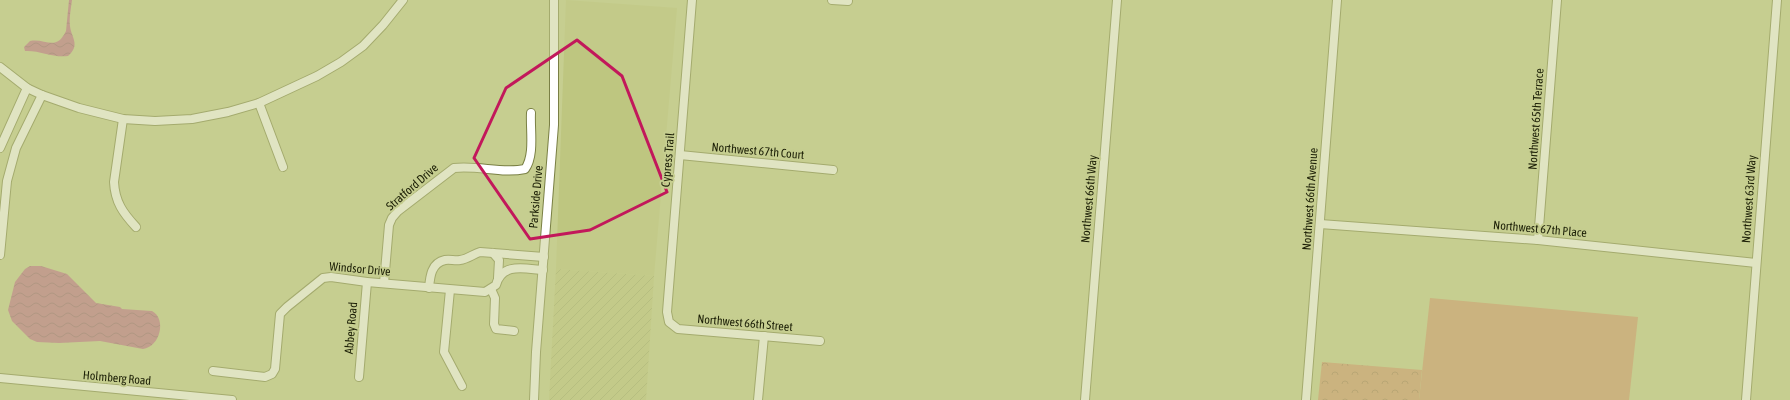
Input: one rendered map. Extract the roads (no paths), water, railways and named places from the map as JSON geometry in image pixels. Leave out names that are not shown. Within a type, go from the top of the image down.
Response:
[{"type":"street","points":[[0,67],[27,88],[42,95],[79,108],[123,120],[155,121],[192,119],[228,112],[259,103],[317,76],[341,62],[363,46],[383,25],[403,0]]},
{"type":"street","name":"Parkside Drive","points":[[533,399],[554,125],[554,0]]},
{"type":"street","name":"Cypress Trail","points":[[669,322],[667,312],[692,0]]},
{"type":"street","points":[[832,0],[848,1]]},
{"type":"street","name":"Northwest 66th Way","points":[[1085,400],[1117,0]]},
{"type":"street","name":"Northwest 66th Avenue","points":[[1306,400],[1337,0]]},
{"type":"street","name":"Northwest 65th Terrace","points":[[1538,240],[1557,0]]},
{"type":"street","name":"Northwest 63rd Way","points":[[1746,400],[1777,0]]},
{"type":"street","points":[[0,148],[27,88]]},
{"type":"street","points":[[0,255],[7,181],[16,148],[42,95]]},
{"type":"street","points":[[259,103],[283,167]]},
{"type":"street","name":"Stratford Drive","points":[[384,283],[389,226],[392,218],[398,211],[454,168],[464,167],[515,172],[525,169],[529,163],[530,155],[531,113]]},
{"type":"street","points":[[123,120],[114,182],[114,192],[122,211],[136,227]]},
{"type":"street","name":"Northwest 67th Court","points":[[680,156],[833,170]]},
{"type":"street","name":"Northwest 67th Place","points":[[1320,224],[1538,240],[1756,263]]},
{"type":"street","points":[[429,288],[431,272],[434,267],[444,260],[462,260],[480,252],[544,257]]},
{"type":"street","points":[[493,253],[499,260],[498,278],[496,284],[491,289],[495,298],[494,324],[496,329],[514,331]]},
{"type":"street","points":[[498,278],[507,270],[515,267],[543,270]]},
{"type":"street","name":"Windsor Drive","points":[[213,372],[265,378],[272,374],[275,369],[280,314],[323,278],[331,277],[450,290],[485,292],[491,289]]},
{"type":"street","name":"Abbey Road","points":[[359,377],[367,282]]},
{"type":"street","points":[[450,290],[444,352],[462,386]]},
{"type":"street","name":"Northwest 66th Street","points":[[669,322],[678,329],[820,341]]},
{"type":"street","points":[[758,400],[764,336]]},
{"type":"street","name":"Holmberg Road","points":[[0,378],[208,399],[232,400]]},
{"type":"water","points":[[69,0],[72,0],[70,23],[75,45],[72,52],[68,56],[62,56],[25,51],[24,47],[30,41],[54,43],[62,37],[66,31]]},
{"type":"water","points":[[30,266],[41,266],[67,274],[96,303],[120,307],[122,309],[152,311],[157,315],[159,320],[160,332],[157,338],[149,347],[143,349],[100,341],[59,343],[37,342],[30,339],[12,321],[8,310],[15,282],[25,269]]}]
